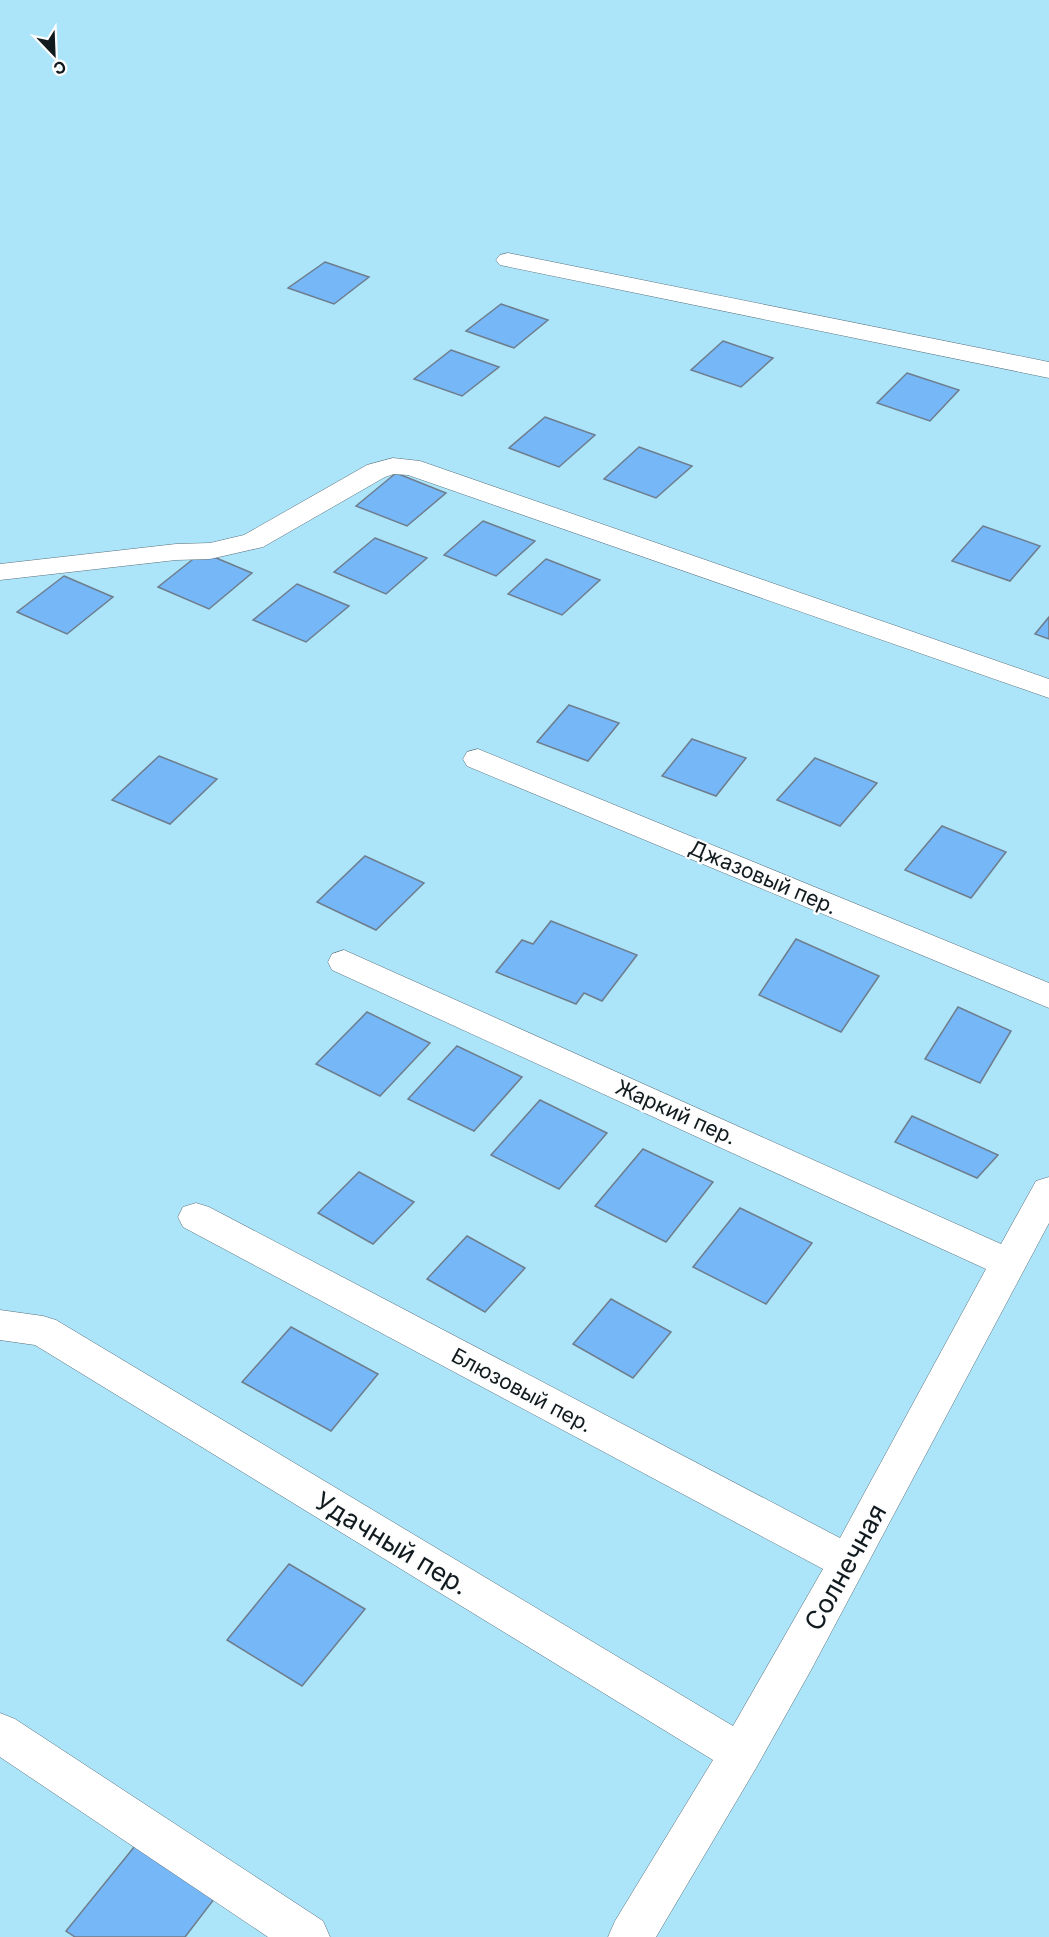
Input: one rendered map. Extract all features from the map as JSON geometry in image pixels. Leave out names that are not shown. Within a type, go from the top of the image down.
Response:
[{"type":"street","points":[[508,260],[1049,370]]},
{"type":"street","points":[[0,572],[176,552],[210,551],[253,541],[376,471],[393,466],[411,467],[1049,689]]},
{"type":"street","name":"Джазовый пер.","points":[[477,759],[1049,996]]},
{"type":"street","name":"Жаркий пер.","points":[[344,962],[1008,1263]]},
{"type":"street","name":"Солнечная","points":[[631,1937],[741,1754],[1049,1191]]},
{"type":"street","name":"Блюзовый пер.","points":[[196,1217],[848,1562]]},
{"type":"street","name":"Удачный пер.","points":[[0,1325],[43,1331],[741,1754]]},
{"type":"street","points":[[0,1733],[307,1937]]},
{"type":"shaded area","points":[[0,0],[1049,0],[1049,1937],[0,1937]]},
{"type":"building","points":[[325,262],[369,277],[334,304],[288,288]]},
{"type":"building","points":[[501,304],[548,320],[514,348],[466,331]]},
{"type":"building","points":[[723,341],[773,358],[741,387],[691,370]]},
{"type":"building","points":[[451,350],[499,367],[462,396],[414,379]]},
{"type":"building","points":[[907,373],[959,390],[930,421],[877,403]]},
{"type":"building","points":[[545,417],[595,435],[559,467],[509,448]]},
{"type":"building","points":[[639,447],[692,466],[656,498],[604,479]]},
{"type":"building","points":[[396,473],[446,493],[407,526],[356,506]]},
{"type":"building","points":[[483,521],[535,541],[496,576],[444,555]]},
{"type":"building","points":[[983,526],[1040,546],[1010,581],[952,561]]},
{"type":"building","points":[[375,538],[427,558],[386,594],[334,572]]},
{"type":"building","points":[[202,552],[252,573],[209,609],[158,587]]},
{"type":"building","points":[[546,559],[600,580],[562,615],[508,594]]},
{"type":"building","points":[[64,576],[113,597],[67,634],[17,612]]},
{"type":"building","points":[[297,584],[349,606],[306,642],[253,620]]},
{"type":"building","points":[[1049,617],[1049,639],[1035,634]]},
{"type":"building","points":[[569,705],[619,723],[588,761],[537,742]]},
{"type":"building","points":[[692,739],[746,758],[716,796],[662,776]]},
{"type":"building","points":[[159,756],[217,779],[170,824],[112,800]]},
{"type":"building","points":[[815,758],[877,783],[840,826],[777,800]]},
{"type":"building","points":[[942,826],[1006,852],[971,898],[905,870]]},
{"type":"building","points":[[365,856],[424,883],[376,930],[317,902]]},
{"type":"building","points":[[551,921],[637,955],[602,1001],[584,993],[576,1004],[496,972],[522,940],[533,944]]},
{"type":"building","points":[[796,939],[879,976],[841,1032],[759,995]]},
{"type":"building","points":[[958,1007],[1011,1031],[980,1083],[925,1059]]},
{"type":"building","points":[[367,1012],[430,1043],[380,1096],[316,1064]]},
{"type":"building","points":[[457,1046],[522,1077],[474,1131],[408,1099]]},
{"type":"building","points":[[540,1100],[607,1133],[559,1189],[491,1155]]},
{"type":"building","points":[[912,1116],[998,1155],[977,1178],[895,1142]]},
{"type":"building","points":[[643,1149],[713,1182],[666,1242],[595,1206]]},
{"type":"building","points":[[359,1172],[414,1202],[373,1244],[318,1213]]},
{"type":"building","points":[[740,1208],[812,1243],[766,1304],[693,1267]]},
{"type":"building","points":[[467,1236],[525,1268],[485,1312],[427,1279]]},
{"type":"building","points":[[611,1299],[671,1332],[633,1378],[573,1344]]},
{"type":"building","points":[[291,1327],[378,1374],[331,1431],[242,1382]]},
{"type":"building","points":[[289,1564],[365,1609],[302,1686],[227,1640]]},
{"type":"building","points":[[139,1841],[218,1894],[185,1937],[75,1937],[66,1931]]}]
